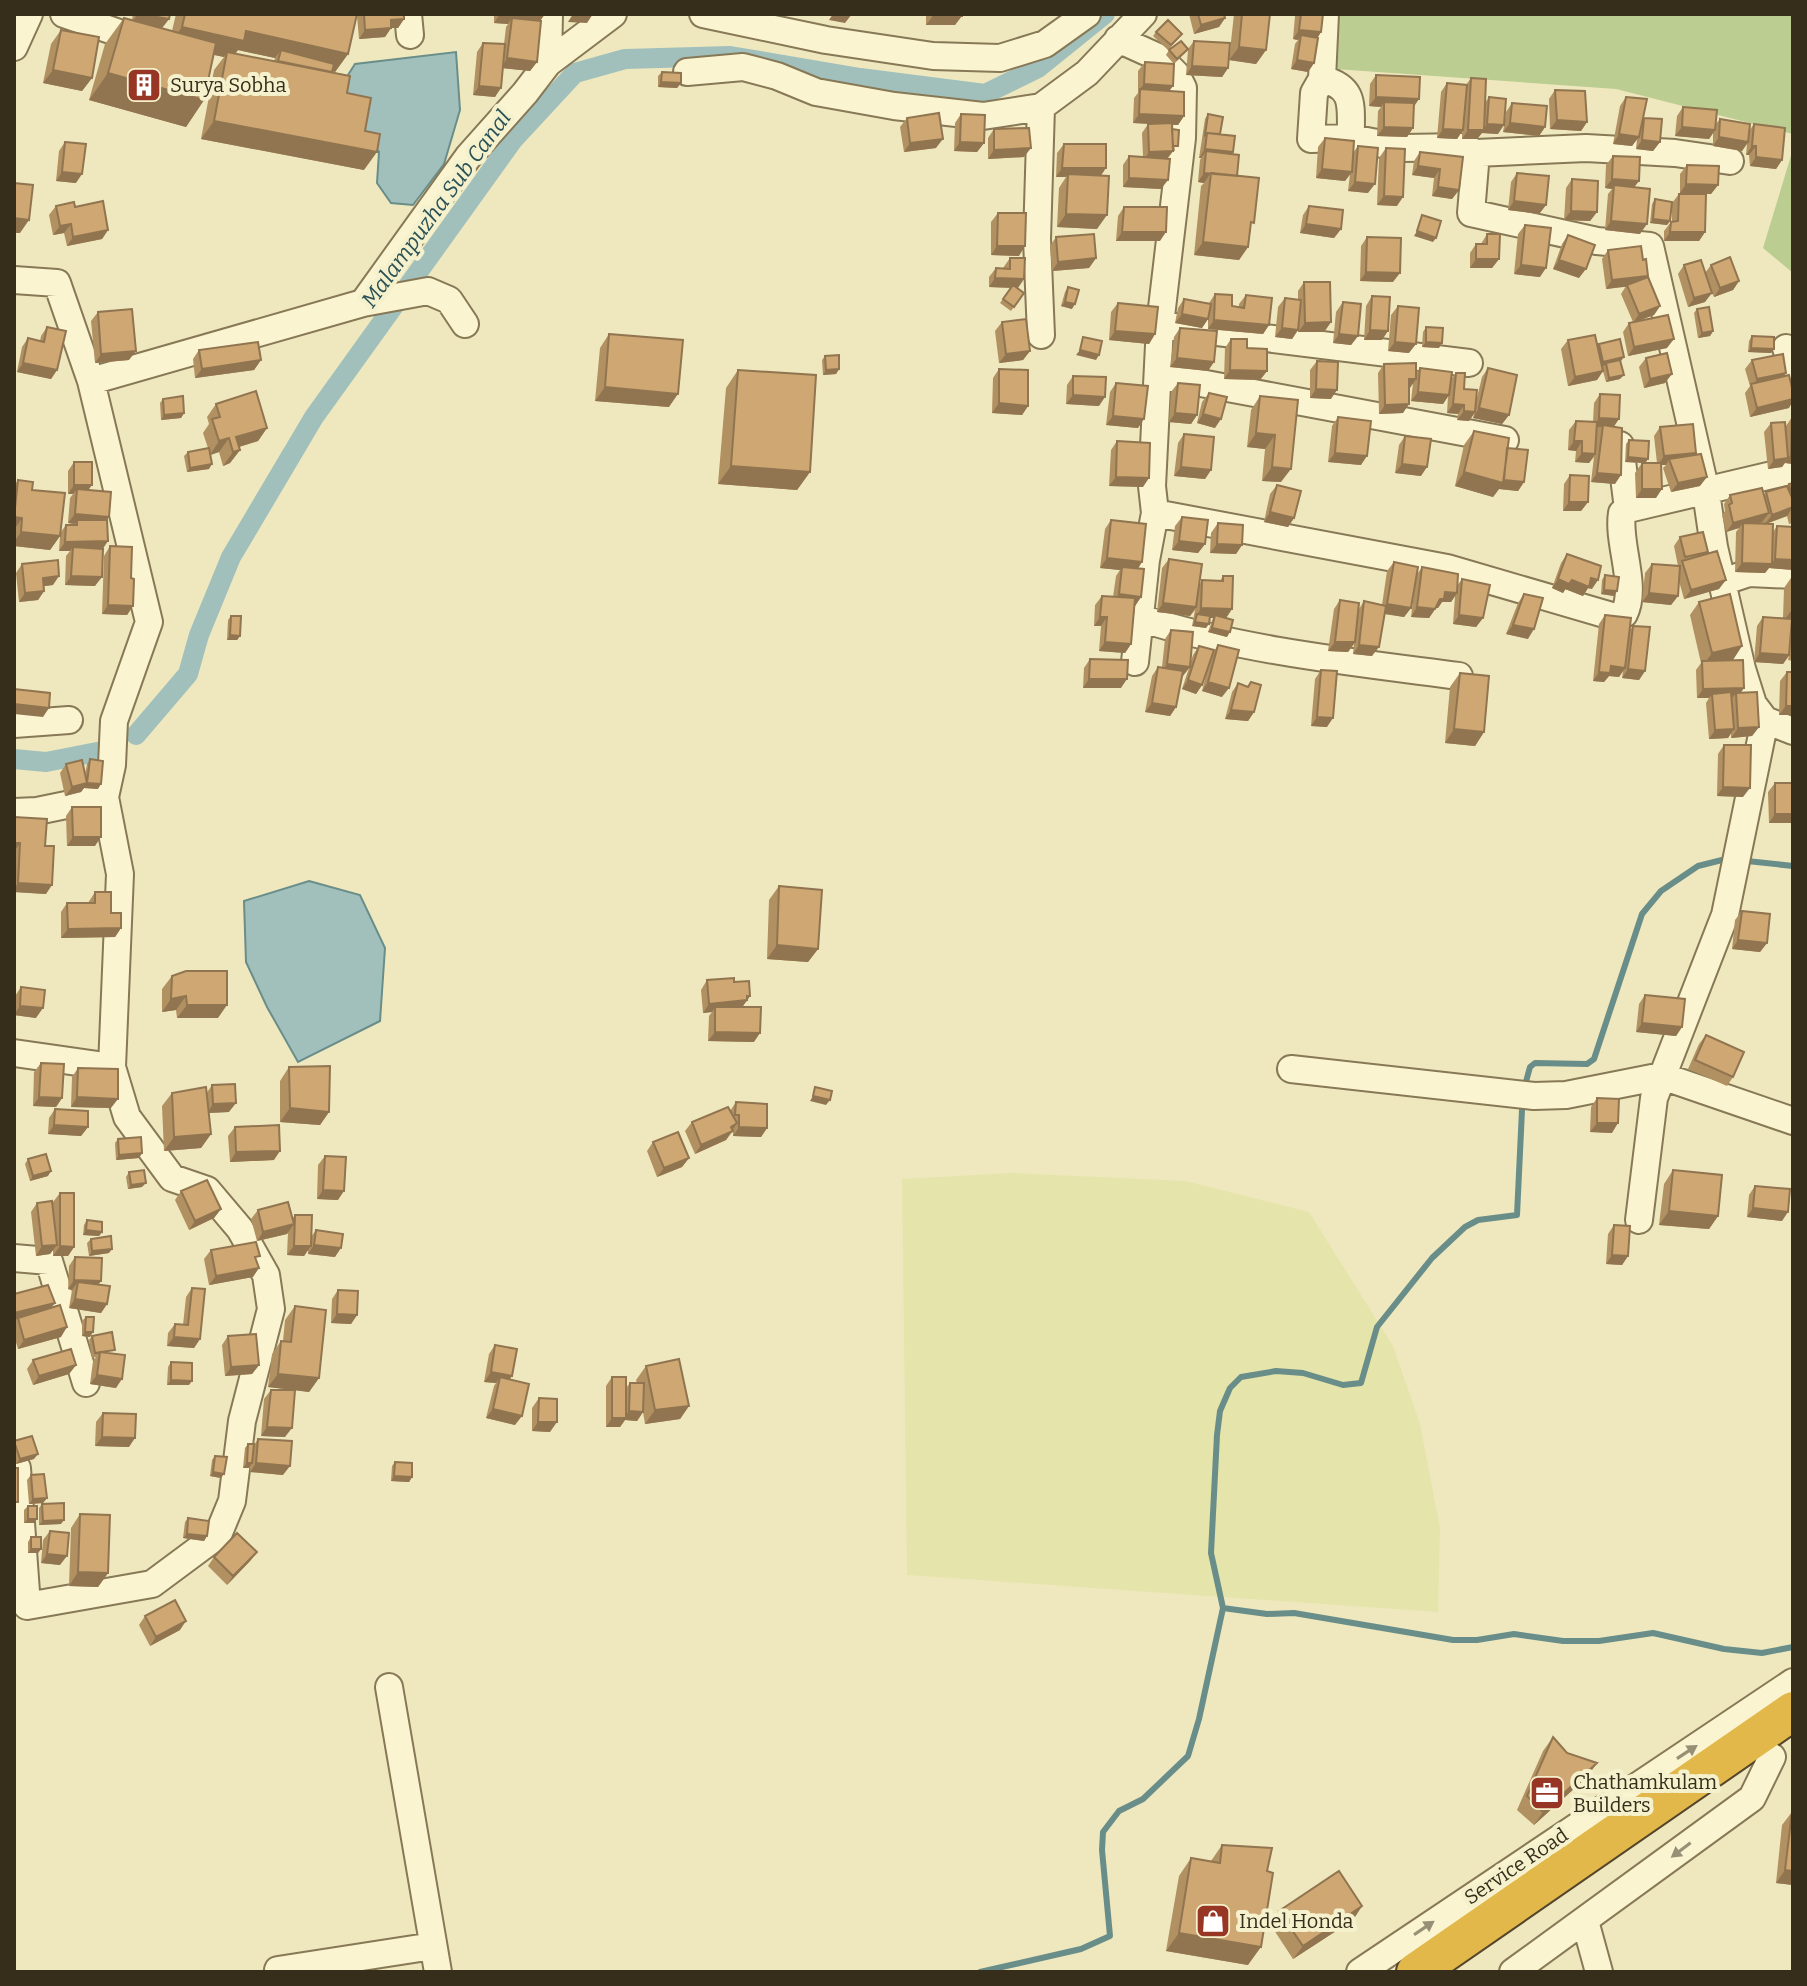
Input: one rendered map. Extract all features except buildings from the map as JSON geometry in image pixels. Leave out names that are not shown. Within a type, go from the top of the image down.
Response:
[{"type":"highway","points":[[1416,1972],[1793,1711]]},
{"type":"highway","points":[[1457,1972],[1783,1750]]},
{"type":"street","points":[[14,47],[29,14]]},
{"type":"street","points":[[64,14],[149,43]]},
{"type":"street","points":[[548,63],[549,14]]},
{"type":"street","points":[[363,303],[468,157],[548,63],[613,14]]},
{"type":"street","points":[[703,14],[826,40],[933,56],[1000,58],[1045,44],[1087,14]]},
{"type":"street","points":[[687,72],[743,67],[777,76],[816,92],[894,106],[983,116],[1041,107],[1087,73],[1143,14]]},
{"type":"street","points":[[1325,14],[1322,79],[1314,93],[1311,139],[1351,138],[1403,148],[1463,147],[1476,153],[1586,148],[1675,153],[1730,161]]},
{"type":"street","points":[[1118,39],[1160,58],[1176,74],[1183,88],[1182,138],[1160,325],[1152,486],[1155,513],[1146,560],[1135,662]]},
{"type":"street","points":[[1322,79],[1339,84],[1350,96],[1351,138]]},
{"type":"street","points":[[1041,107],[1037,239],[1041,335]]},
{"type":"street","points":[[1476,153],[1471,213],[1597,241],[1650,246],[1706,492],[1714,547],[1753,704],[1765,720],[1793,731]]},
{"type":"street","points":[[14,280],[57,283],[91,381],[149,622],[114,721],[112,765],[105,797],[120,874],[112,1067],[127,1117],[172,1178],[207,1190],[240,1229],[266,1275],[271,1309],[242,1421],[232,1501],[218,1535],[152,1584],[27,1606],[17,1468],[14,1463]]},
{"type":"street","points":[[91,381],[363,303],[428,291],[449,300],[465,324]]},
{"type":"street","points":[[1160,325],[1469,363]]},
{"type":"street","points":[[1158,375],[1505,440]]},
{"type":"street","points":[[1620,445],[1628,509]]},
{"type":"street","points":[[1155,513],[1447,568],[1615,617],[1624,614],[1627,609],[1622,513],[1628,509],[1793,470]]},
{"type":"street","points":[[1722,582],[1749,573],[1793,575]]},
{"type":"street","points":[[1140,618],[1189,634],[1237,644],[1459,676]]},
{"type":"street","points":[[14,724],[69,720]]},
{"type":"street","points":[[1639,1220],[1654,1098],[1725,915],[1765,720]]},
{"type":"street","points":[[14,812],[37,811],[105,797]]},
{"type":"street","points":[[14,1053],[112,1067]]},
{"type":"street","points":[[1291,1069],[1534,1096],[1566,1095],[1662,1076],[1793,1121]]},
{"type":"street","points":[[14,1258],[49,1261],[86,1383]]},
{"type":"street","name":"Service Road","points":[[1360,1972],[1793,1682]]},
{"type":"street","points":[[279,1972],[435,1959],[389,1687]]},
{"type":"street","points":[[1513,1972],[1752,1798],[1783,1750]]},
{"type":"street","points":[[1585,1921],[1599,1972]]},
{"type":"shaded area","points":[[1013,1173],[1185,1181],[1309,1212],[1393,1346],[1420,1424],[1440,1528],[1438,1612],[907,1575],[902,1179]]},
{"type":"green space","points":[[1337,14],[1793,14],[1793,134],[1616,89],[1321,68]]},
{"type":"green space","points":[[1793,149],[1793,273],[1763,248]]},
{"type":"water","points":[[456,52],[460,110],[444,164],[413,205],[391,203],[377,183],[379,152],[368,141],[341,86],[355,64]]},
{"type":"water","points":[[309,881],[360,895],[385,948],[380,1021],[298,1062],[246,962],[244,901]]},
{"type":"waterway","name":"Malampuzha Sub Canal","points":[[136,735],[188,674],[199,635],[231,557],[314,417],[513,140],[575,73],[625,59],[730,56],[860,78],[985,94],[1038,68],[1105,14]]},
{"type":"waterway","name":"Malampuzha Sub Canal","points":[[14,759],[46,762],[102,751]]},
{"type":"waterway","points":[[1524,1089],[1530,1067],[1535,1063],[1587,1064],[1594,1059],[1642,914],[1661,891],[1698,866],[1722,860]]},
{"type":"waterway","points":[[1747,861],[1793,866]]},
{"type":"waterway","points":[[980,1972],[1081,1949],[1110,1936],[1103,1832],[1119,1811],[1143,1799],[1188,1756],[1223,1608],[1211,1553],[1217,1435],[1220,1411],[1230,1388],[1241,1377],[1276,1371],[1303,1373],[1343,1385],[1361,1383],[1377,1327],[1432,1258],[1465,1227],[1478,1220],[1517,1215],[1522,1110]]},
{"type":"waterway","points":[[1223,1608],[1267,1614],[1294,1613],[1453,1640],[1514,1634],[1563,1641],[1599,1641],[1653,1633],[1724,1649],[1762,1653],[1793,1647]]},
{"type":"place","name":"Surya Sobha","points":[[144,85]]},
{"type":"place","name":"Chathamkulam Builders","points":[[1547,1793]]},
{"type":"place","name":"Indel Honda","points":[[1213,1921]]}]
